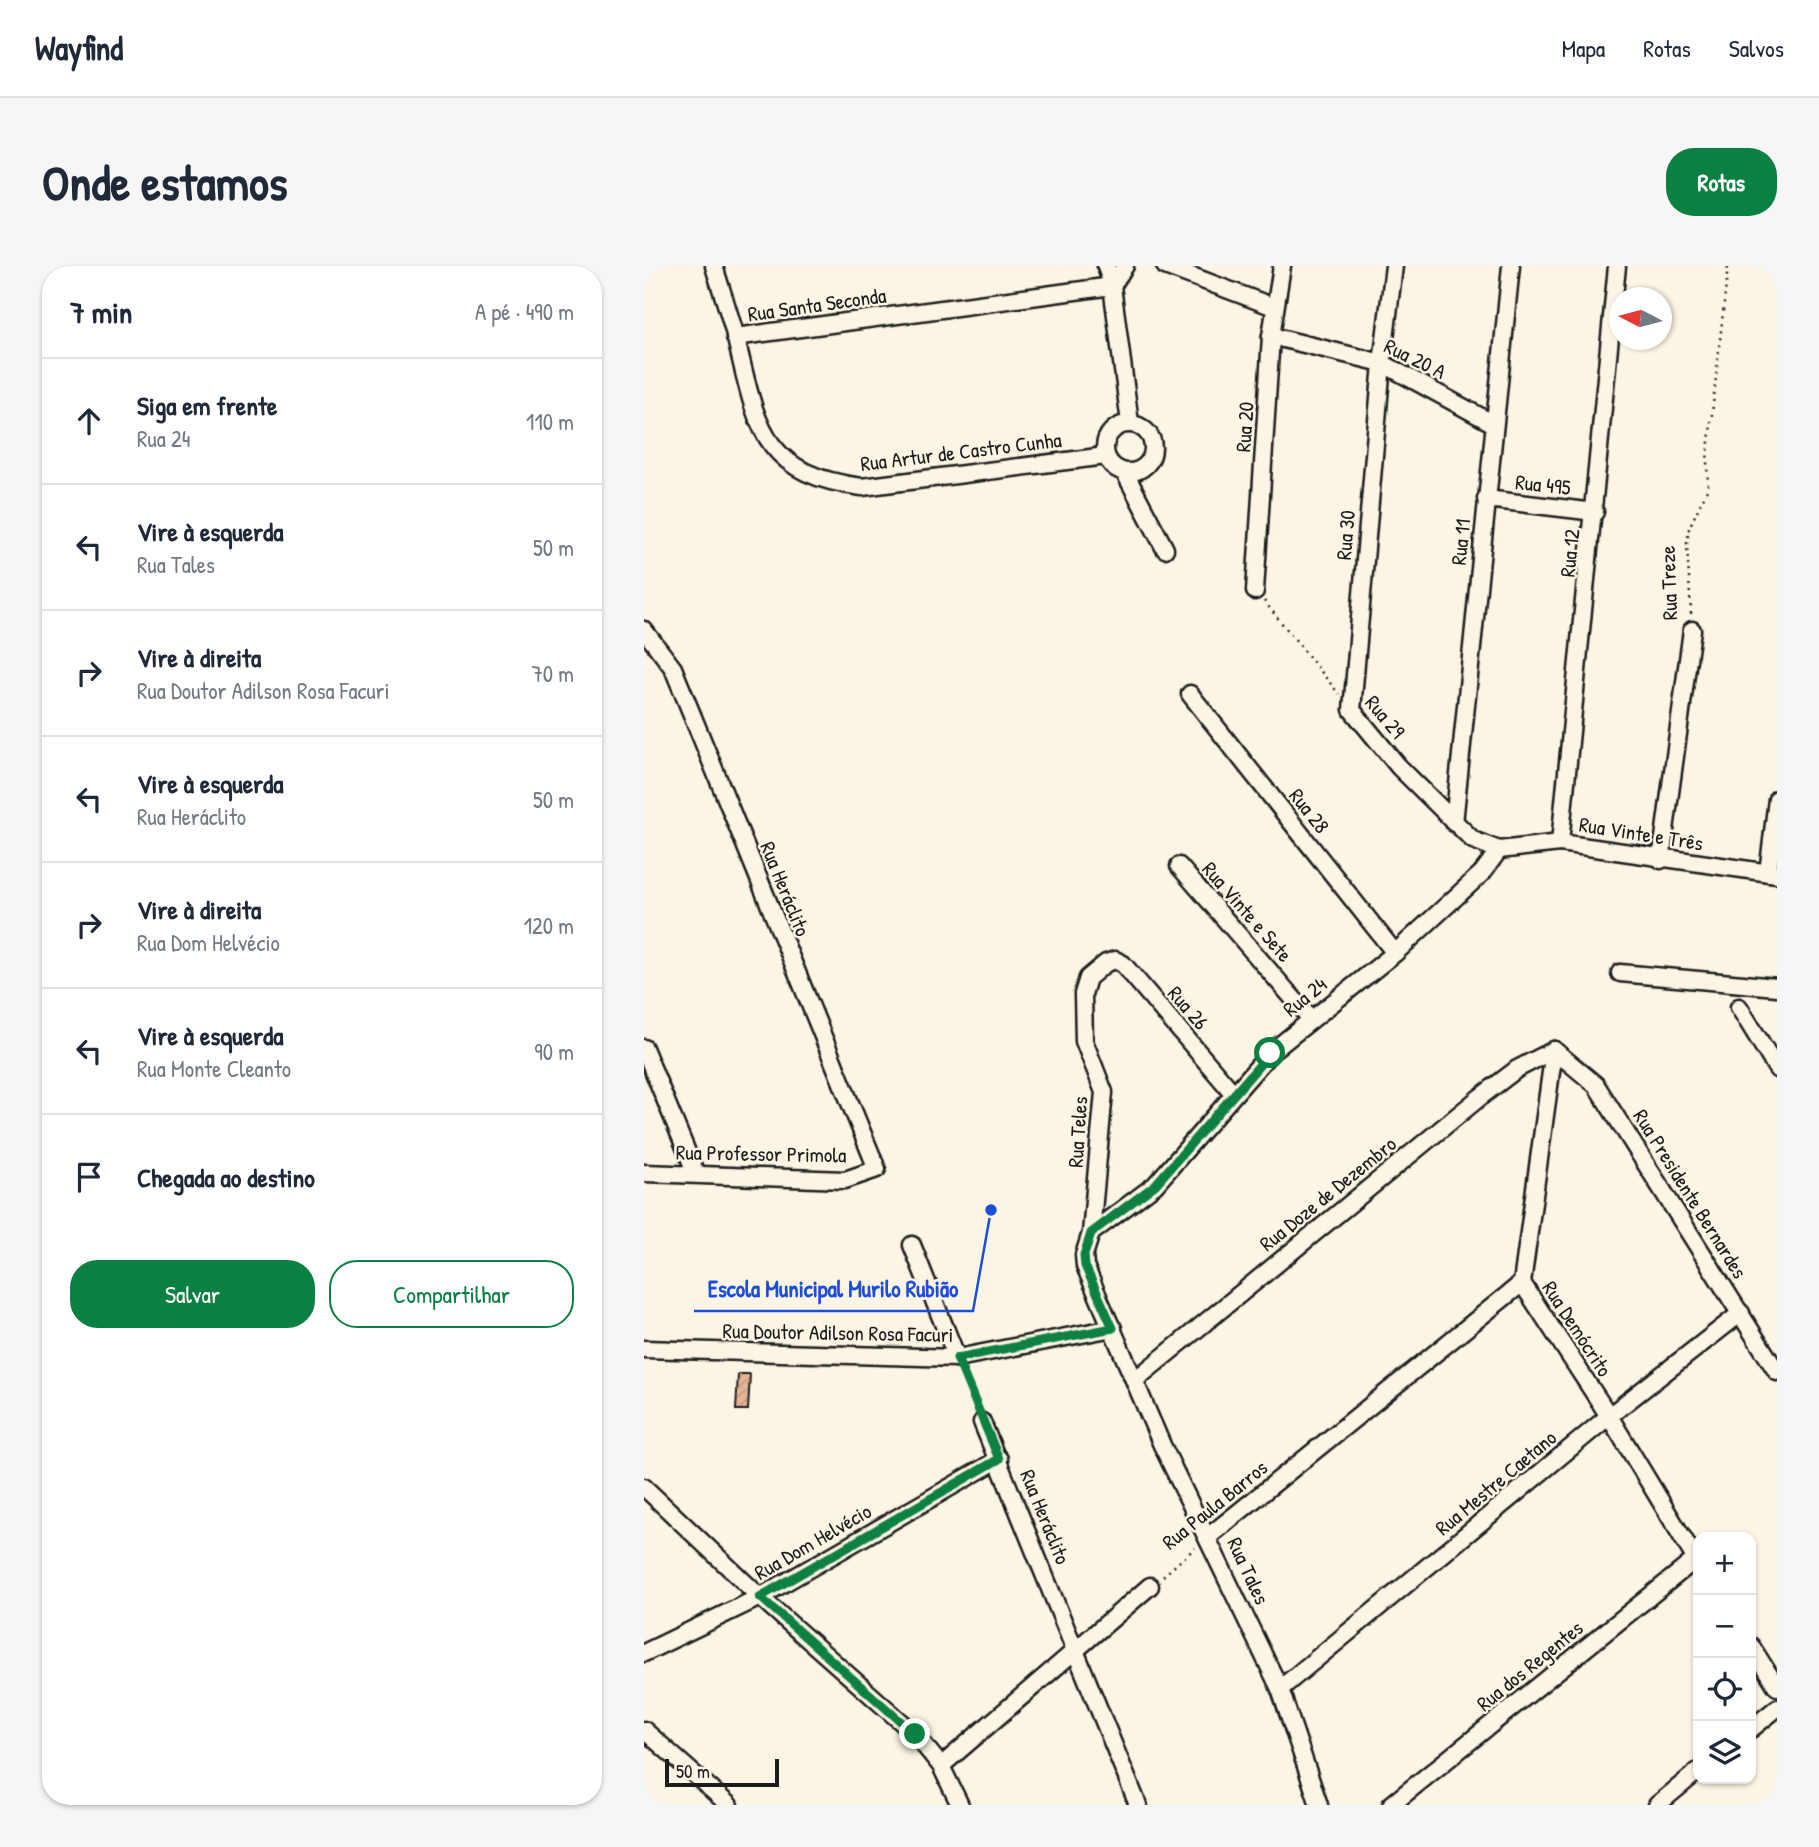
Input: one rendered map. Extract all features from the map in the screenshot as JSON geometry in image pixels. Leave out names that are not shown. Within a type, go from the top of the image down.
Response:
[{"type":"street","name":"Rua Artur de Castro Cunha","points":[[714,266],[736,337],[750,400],[766,441],[795,468],[833,484],[862,488],[1106,456]]},
{"type":"street","points":[[1106,266],[1112,286],[1130,423]]},
{"type":"street","points":[[1112,286],[1125,266]]},
{"type":"street","points":[[1165,266],[1274,307]]},
{"type":"street","name":"Rua 20","points":[[1255,591],[1271,336],[1282,266]]},
{"type":"street","name":"Rua 30","points":[[1352,710],[1382,363],[1394,266]]},
{"type":"street","name":"Rua 11","points":[[1454,823],[1511,266]]},
{"type":"street","name":"Rua 12","points":[[1560,843],[1595,512],[1617,266]]},
{"type":"street","name":"Rua Santa Seconda","points":[[736,337],[1112,286]]},
{"type":"street","name":"Rua 20 A","points":[[1271,336],[1382,363],[1494,424]]},
{"type":"street","points":[[1130,423],[1142,427],[1152,437],[1154,450],[1149,463],[1139,471],[1125,473],[1113,467],[1106,456],[1105,444],[1109,433],[1118,425],[1130,423]]},
{"type":"street","points":[[1125,473],[1165,550]]},
{"type":"street","name":"Rua 495","points":[[1486,499],[1595,512]]},
{"type":"street","name":"Rua Heráclito","points":[[644,630],[673,668],[877,1169]]},
{"type":"street","name":"Rua Treze","points":[[1661,860],[1692,631]]},
{"type":"street","name":"Rua 28","points":[[1190,694],[1395,953]]},
{"type":"street","name":"Rua 29","points":[[1352,710],[1399,766],[1454,823],[1473,840],[1499,850]]},
{"type":"street","points":[[1772,873],[1777,799]]},
{"type":"street","name":"Rua Vinte e Três","points":[[1499,850],[1560,843],[1661,860],[1772,873]]},
{"type":"street","name":"Rua 24","points":[[1088,1238],[1155,1185],[1270,1053],[1310,1018],[1395,953],[1482,873],[1499,850]]},
{"type":"street","name":"Rua Vinte e Sete","points":[[1179,866],[1310,1018]]},
{"type":"street","name":"Rua 26","points":[[1106,963],[1115,960],[1122,964],[1233,1093]]},
{"type":"street","name":"Rua Teles","points":[[1088,1238],[1104,1092],[1084,1041],[1083,994],[1088,978],[1106,963]]},
{"type":"street","points":[[1620,973],[1777,987]]},
{"type":"street","points":[[1739,1007],[1777,1069]]},
{"type":"street","points":[[644,1048],[696,1174]]},
{"type":"street","name":"Rua Demócrito","points":[[1554,1050],[1522,1283],[1609,1416],[1693,1554]]},
{"type":"street","name":"Rua Presidente Bernardes","points":[[1554,1050],[1596,1085],[1777,1373]]},
{"type":"street","name":"Rua Doze de Dezembro","points":[[1135,1380],[1479,1098],[1517,1069],[1554,1050]]},
{"type":"street","name":"Rua Professor Primola","points":[[644,1173],[845,1180],[877,1169]]},
{"type":"street","name":"Rua Tales","points":[[1088,1238],[1085,1266],[1162,1445],[1280,1689],[1319,1805]]},
{"type":"street","points":[[912,1245],[957,1358]]},
{"type":"street","name":"Rua Paula Barros","points":[[1208,1537],[1522,1283]]},
{"type":"street","name":"Rua Mestre Caetano","points":[[1280,1689],[1609,1416],[1741,1313]]},
{"type":"street","name":"Rua Doutor Adilson Rosa Facuri","points":[[644,1349],[957,1358],[1113,1328]]},
{"type":"street","name":"Rua Heráclito","points":[[982,1422],[1077,1649],[1138,1805]]},
{"type":"street","name":"Rua Dom Helvécio","points":[[644,1653],[760,1597],[999,1459]]},
{"type":"street","points":[[644,1487],[760,1597],[915,1734],[941,1766],[960,1805]]},
{"type":"street","name":"Rua dos Regentes","points":[[1391,1805],[1693,1564]]},
{"type":"street","points":[[941,1766],[1150,1586]]},
{"type":"street","points":[[1756,1654],[1777,1687]]},
{"type":"street","points":[[1756,1725],[1777,1708]]},
{"type":"street","points":[[644,1730],[729,1805]]},
{"type":"street","points":[[1657,1805],[1693,1775]]},
{"type":"path","name":"Rua Treze","points":[[1692,631],[1687,544],[1689,528],[1708,488],[1707,460],[1728,266]]},
{"type":"path","name":"Rua 29","points":[[1255,591],[1352,710]]},
{"type":"path","points":[[957,1358],[982,1422]]},
{"type":"path","name":"Rua Paula Barros","points":[[1150,1586],[1208,1537]]},
{"type":"building","points":[[738,1374],[750,1374],[748,1410],[736,1410]]},
{"type":"place","name":"Escola Municipal Murilo Rubião","points":[[991,1210]]},
{"type":"route","points":[[915,1734],[760,1597],[999,1459],[957,1358],[1113,1328],[1085,1266],[1086,1243],[1091,1233],[1155,1185],[1270,1053]]}]
